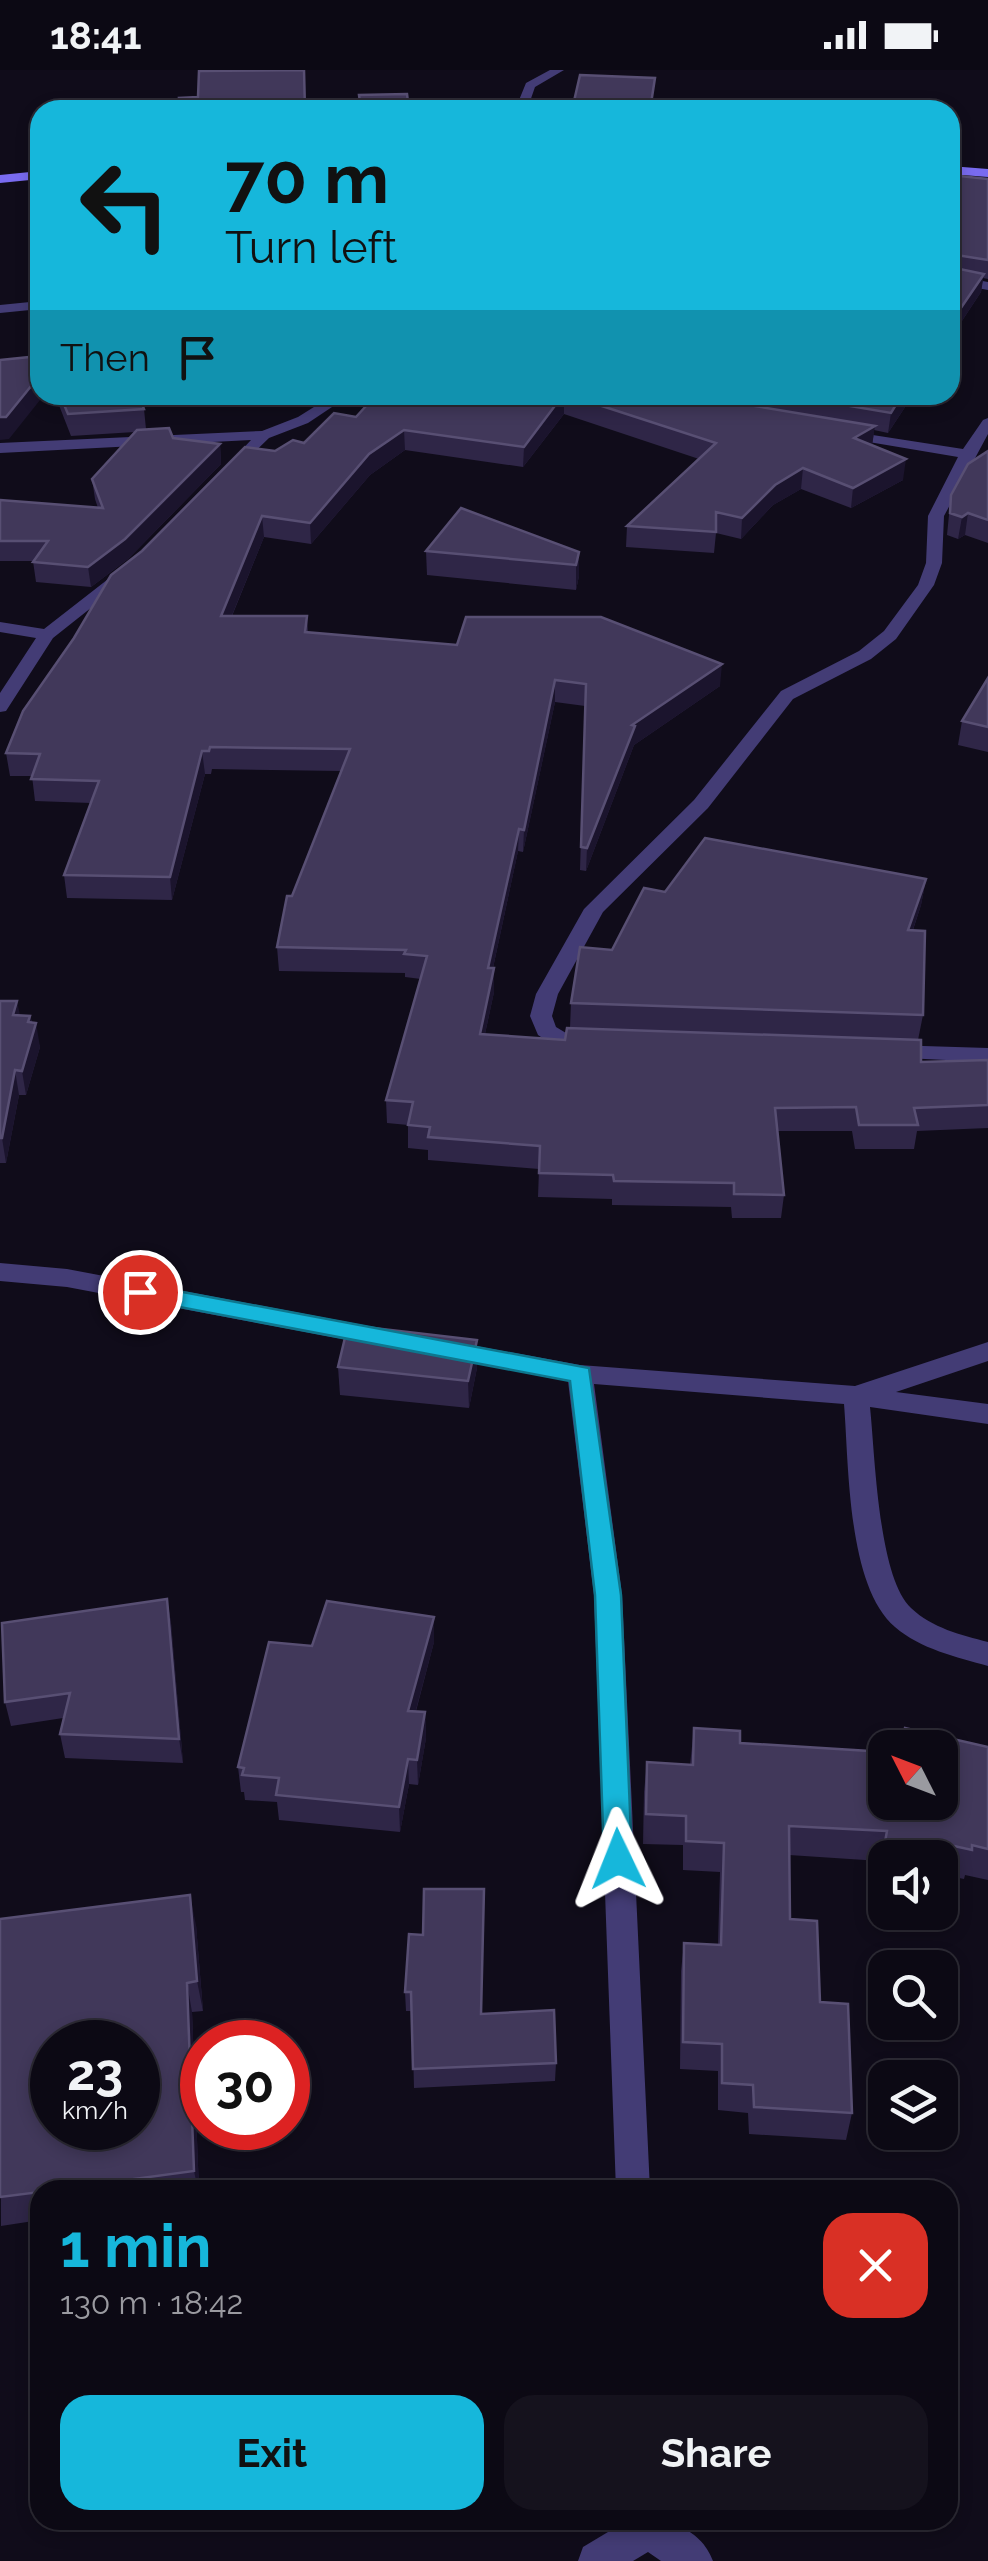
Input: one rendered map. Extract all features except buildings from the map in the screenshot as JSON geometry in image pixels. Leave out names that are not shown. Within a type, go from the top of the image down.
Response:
[{"type":"main road","points":[[960,171],[988,173]]},
{"type":"main road","points":[[0,179],[30,176]]},
{"type":"street","points":[[525,100],[530,85],[543,73],[558,70]]},
{"type":"street","points":[[960,281],[988,286]]},
{"type":"street","points":[[0,309],[30,306]]},
{"type":"street","points":[[0,448],[264,435],[304,420],[327,405]]},
{"type":"street","points":[[608,1042],[561,1040],[546,1030],[541,1016],[548,994],[594,910],[701,804],[786,695],[865,655],[890,635],[926,584],[934,563],[936,516],[988,423]]},
{"type":"street","points":[[827,430],[969,460]]},
{"type":"street","points":[[215,487],[264,435]]},
{"type":"street","points":[[0,707],[46,635],[146,556]]},
{"type":"street","points":[[0,627],[46,635]]},
{"type":"street","points":[[876,1051],[988,1055]]},
{"type":"street","points":[[0,1272],[67,1278],[580,1374],[856,1396],[988,1414]]},
{"type":"street","points":[[856,1396],[988,1351]]},
{"type":"street","points":[[580,1374],[608,1595],[633,2180]]},
{"type":"street","points":[[856,1396],[876,1566],[892,1607],[939,1641],[988,1654]]},
{"type":"street","points":[[598,2561],[641,2530]]},
{"type":"street","points":[[656,2530],[694,2561]]},
{"type":"route","points":[[140,1292],[580,1374],[608,1595],[618,1859]]}]
